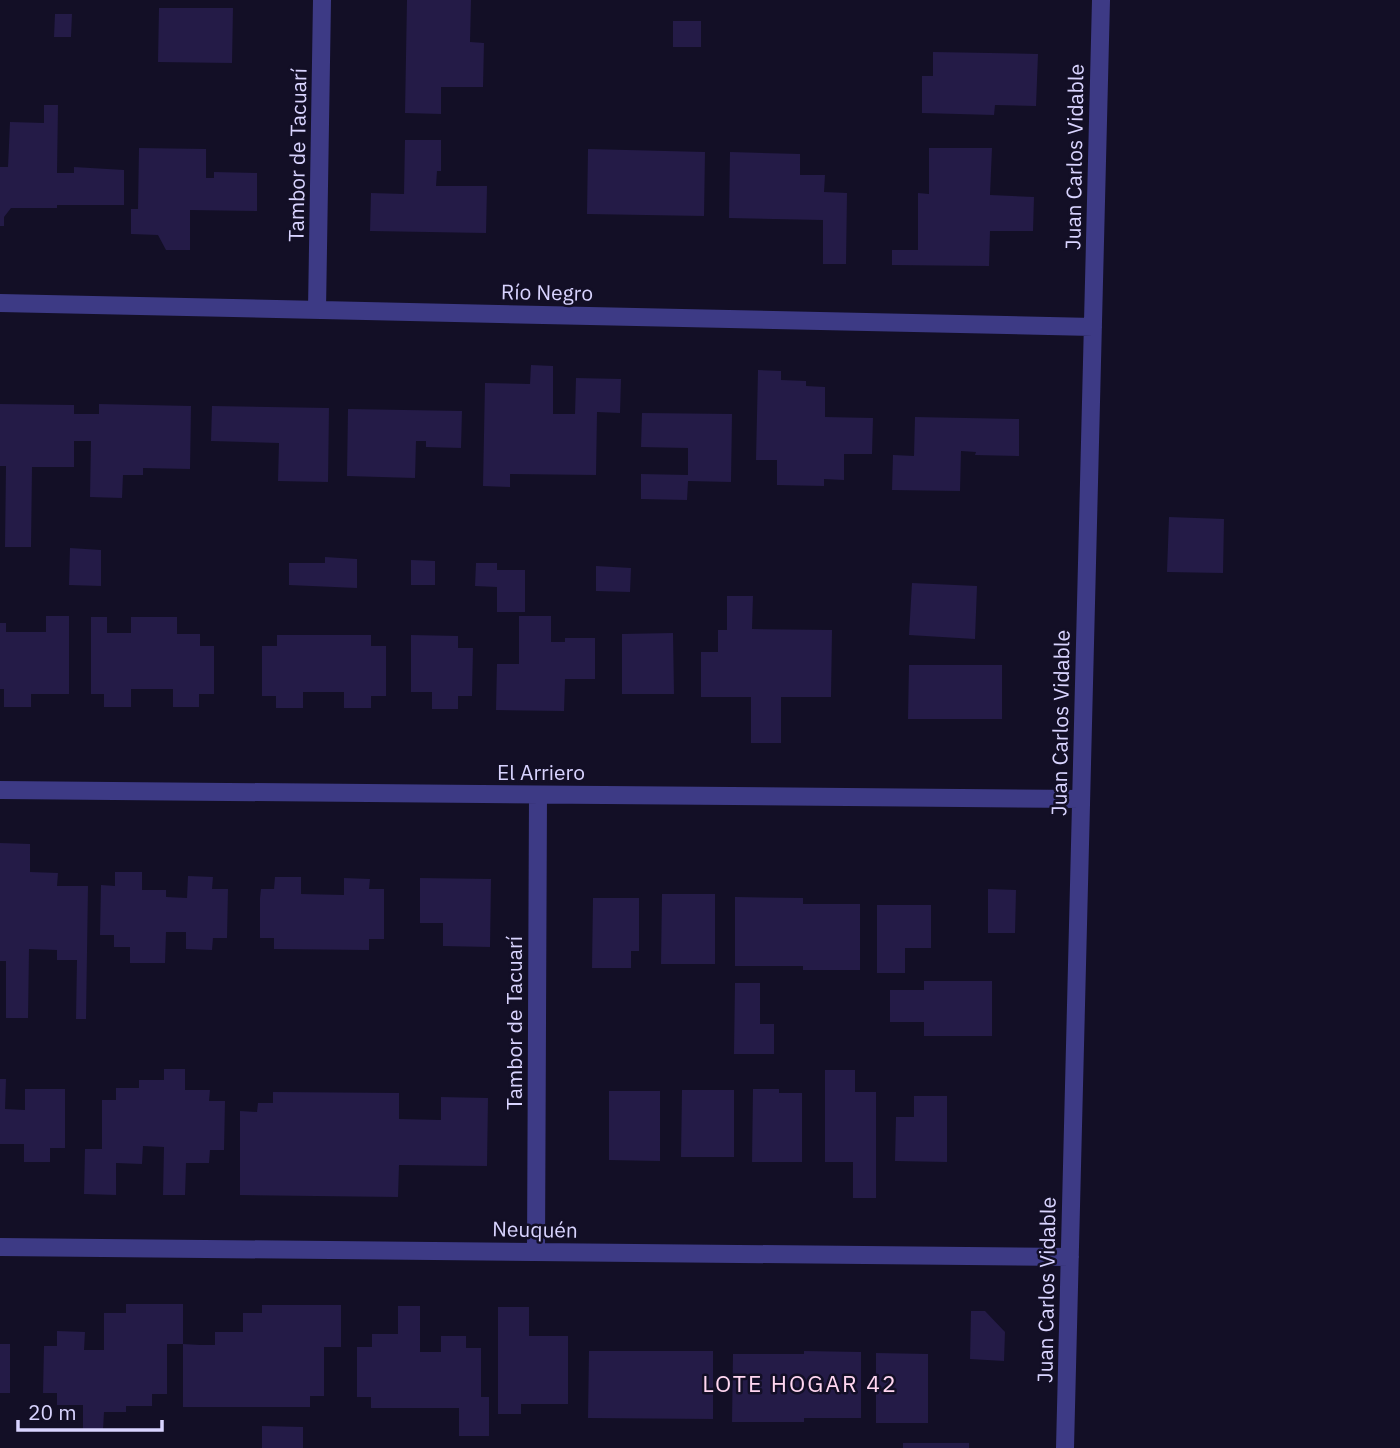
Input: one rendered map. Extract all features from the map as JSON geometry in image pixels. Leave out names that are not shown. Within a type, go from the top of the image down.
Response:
[{"type":"street","name":"Tambor de Tacuarí","points":[[317,310],[322,0]]},
{"type":"street","name":"Juan Carlos Vidable","points":[[1065,1448],[1101,0]]},
{"type":"street","name":"Río Negro","points":[[0,303],[1093,327]]},
{"type":"street","name":"El Arriero","points":[[0,790],[1081,799]]},
{"type":"street","name":"Tambor de Tacuarí","points":[[536,1252],[538,794]]},
{"type":"street","name":"Neuquén","points":[[0,1247],[1070,1257]]},
{"type":"building","points":[[407,0],[471,0],[470,42],[484,43],[483,87],[441,87],[441,114],[405,113]]},
{"type":"building","points":[[159,8],[233,8],[232,63],[158,62]]},
{"type":"building","points":[[55,14],[72,14],[71,37],[54,37]]},
{"type":"building","points":[[673,21],[701,21],[701,47],[673,47]]},
{"type":"building","points":[[933,52],[1038,54],[1036,106],[995,105],[994,115],[922,113],[922,76],[933,76]]},
{"type":"building","points":[[44,105],[58,105],[57,173],[74,173],[74,167],[124,170],[124,205],[11,208],[4,217],[4,226],[0,226],[0,167],[8,167],[10,122],[44,123]]},
{"type":"building","points":[[405,140],[441,140],[441,171],[437,171],[436,186],[487,186],[486,233],[370,231],[371,193],[404,194]]},
{"type":"building","points":[[139,148],[206,149],[206,178],[214,178],[214,172],[257,173],[257,211],[190,210],[190,250],[166,250],[158,235],[131,234],[131,209],[138,209]]},
{"type":"building","points":[[929,148],[992,148],[990,195],[1034,197],[1033,231],[990,231],[989,266],[892,265],[892,250],[918,250],[918,193],[929,194]]},
{"type":"building","points":[[588,149],[705,152],[704,216],[587,214]]},
{"type":"building","points":[[730,152],[800,154],[800,175],[825,175],[824,192],[847,193],[846,264],[823,264],[823,220],[729,218]]},
{"type":"building","points":[[531,365],[553,366],[553,414],[575,414],[576,378],[621,379],[620,413],[597,412],[596,475],[510,474],[510,487],[483,486],[485,383],[530,384]]},
{"type":"building","points":[[758,370],[781,371],[781,380],[806,381],[806,386],[825,387],[825,417],[873,418],[872,454],[844,454],[844,480],[824,479],[824,486],[777,485],[777,460],[756,460]]},
{"type":"building","points":[[0,404],[74,405],[74,414],[99,414],[99,404],[191,406],[190,469],[143,468],[143,475],[123,475],[122,498],[90,497],[91,441],[74,441],[74,467],[32,467],[31,547],[5,547],[6,466],[0,466]]},
{"type":"building","points":[[212,406],[329,408],[328,482],[278,481],[279,443],[211,441]]},
{"type":"building","points":[[348,409],[462,411],[461,448],[426,447],[426,441],[416,441],[415,478],[347,476]]},
{"type":"building","points":[[642,413],[732,414],[731,482],[688,481],[687,500],[641,499],[641,474],[688,475],[688,448],[641,447]]},
{"type":"building","points":[[915,417],[1019,419],[1019,456],[975,455],[976,452],[961,451],[960,491],[892,490],[893,455],[914,456]]},
{"type":"building","points":[[1169,517],[1224,519],[1223,573],[1167,572]]},
{"type":"building","points":[[70,548],[101,550],[101,586],[69,585]]},
{"type":"building","points":[[325,557],[357,559],[357,588],[289,585],[289,563],[325,563]]},
{"type":"building","points":[[411,560],[435,561],[435,585],[411,585]]},
{"type":"building","points":[[476,563],[497,563],[497,570],[525,570],[525,612],[497,612],[497,587],[475,586]]},
{"type":"building","points":[[596,566],[631,568],[630,592],[596,591]]},
{"type":"building","points":[[912,583],[977,586],[975,639],[909,635]]},
{"type":"building","points":[[727,596],[753,596],[752,629],[832,630],[831,697],[781,697],[781,743],[751,743],[751,697],[701,697],[701,652],[718,652],[718,630],[727,630]]},
{"type":"building","points":[[46,616],[69,616],[69,694],[31,694],[31,707],[4,707],[4,689],[0,689],[0,623],[6,623],[6,632],[46,632]]},
{"type":"building","points":[[519,616],[551,616],[551,642],[565,642],[565,638],[595,638],[595,679],[565,679],[564,711],[496,710],[497,664],[519,664]]},
{"type":"building","points":[[91,617],[107,617],[107,633],[131,633],[131,617],[177,617],[177,634],[200,634],[200,646],[214,646],[214,694],[199,694],[199,707],[173,707],[173,689],[131,689],[131,707],[104,707],[104,694],[91,694]]},
{"type":"building","points":[[673,633],[674,694],[622,694],[622,634]]},
{"type":"building","points":[[277,635],[371,635],[371,646],[386,646],[386,696],[371,696],[371,708],[344,708],[344,692],[303,692],[303,708],[276,708],[276,696],[262,696],[262,646],[277,646]]},
{"type":"building","points":[[411,635],[458,636],[458,648],[473,648],[472,696],[458,696],[458,709],[432,709],[432,692],[411,692]]},
{"type":"building","points":[[909,665],[1002,665],[1002,719],[908,719]]},
{"type":"building","points":[[0,843],[30,844],[30,872],[58,873],[57,886],[88,886],[86,1019],[76,1019],[77,960],[57,960],[57,950],[29,949],[28,1018],[6,1018],[6,961],[0,961]]},
{"type":"building","points":[[115,872],[142,872],[142,890],[166,890],[166,897],[187,898],[188,876],[213,877],[212,889],[228,889],[227,938],[213,938],[212,950],[186,949],[186,932],[166,932],[165,963],[130,963],[130,947],[114,947],[114,935],[100,935],[101,885],[115,886]]},
{"type":"building","points":[[275,877],[301,877],[301,894],[344,895],[344,878],[370,879],[369,889],[384,889],[384,939],[369,939],[369,950],[274,949],[274,938],[260,938],[260,898],[261,889],[274,889]]},
{"type":"building","points":[[420,878],[491,879],[490,947],[443,946],[443,923],[420,923]]},
{"type":"building","points":[[988,889],[1016,890],[1015,933],[988,933]]},
{"type":"building","points":[[662,894],[715,894],[715,964],[661,964]]},
{"type":"building","points":[[735,897],[803,898],[803,904],[860,904],[860,970],[803,970],[803,966],[735,966]]},
{"type":"building","points":[[593,898],[639,898],[639,951],[631,951],[631,968],[592,968]]},
{"type":"building","points":[[877,905],[931,905],[931,948],[905,948],[905,973],[877,973]]},
{"type":"building","points":[[924,981],[992,981],[992,1036],[924,1036],[924,1022],[890,1022],[890,990],[924,990]]},
{"type":"building","points":[[735,983],[760,983],[760,1024],[774,1024],[774,1054],[734,1054]]},
{"type":"building","points":[[164,1069],[185,1069],[185,1090],[210,1090],[209,1101],[225,1101],[224,1150],[210,1150],[209,1163],[186,1163],[185,1195],[163,1195],[164,1147],[143,1146],[142,1164],[116,1163],[116,1195],[84,1194],[85,1149],[102,1149],[102,1100],[116,1100],[116,1088],[139,1088],[139,1080],[164,1080]]},
{"type":"building","points":[[825,1070],[855,1070],[855,1092],[876,1092],[876,1198],[853,1198],[853,1162],[825,1162]]},
{"type":"building","points":[[0,1079],[6,1079],[5,1109],[25,1110],[25,1089],[65,1089],[65,1148],[50,1148],[50,1162],[24,1162],[24,1144],[0,1144]]},
{"type":"building","points":[[753,1089],[779,1089],[779,1093],[802,1093],[802,1162],[752,1162]]},
{"type":"building","points":[[682,1090],[734,1090],[734,1157],[681,1157]]},
{"type":"building","points":[[609,1091],[660,1091],[660,1161],[609,1160]]},
{"type":"building","points":[[273,1092],[399,1093],[399,1119],[441,1120],[441,1097],[488,1098],[487,1166],[399,1165],[398,1197],[240,1195],[240,1111],[257,1112],[258,1103],[273,1103]]},
{"type":"building","points":[[914,1096],[947,1096],[947,1162],[895,1161],[896,1117],[914,1117]]},
{"type":"building","points":[[126,1304],[183,1304],[183,1344],[167,1344],[167,1394],[152,1394],[152,1406],[126,1406],[126,1412],[104,1412],[103,1430],[83,1430],[83,1405],[57,1405],[57,1393],[43,1393],[44,1346],[57,1346],[57,1331],[85,1332],[84,1350],[104,1350],[104,1313],[126,1313]]},
{"type":"building","points":[[262,1305],[341,1305],[341,1347],[324,1347],[324,1396],[310,1396],[310,1407],[183,1407],[183,1344],[215,1345],[215,1332],[243,1332],[243,1313],[262,1313]]},
{"type":"building","points":[[398,1306],[420,1306],[420,1352],[441,1352],[441,1336],[466,1336],[466,1348],[481,1348],[481,1397],[489,1397],[489,1436],[459,1436],[459,1408],[371,1408],[371,1397],[357,1397],[357,1347],[372,1347],[372,1334],[398,1334]]},
{"type":"building","points":[[498,1307],[529,1307],[529,1336],[568,1336],[568,1404],[521,1404],[521,1414],[498,1414]]},
{"type":"building","points":[[971,1311],[985,1311],[1005,1332],[1004,1361],[970,1359]]},
{"type":"building","points":[[0,1344],[10,1344],[10,1393],[0,1393]]},
{"type":"building","points":[[589,1351],[713,1351],[713,1419],[588,1418]]},
{"type":"building","points":[[804,1351],[861,1352],[861,1418],[804,1418],[804,1422],[732,1422],[733,1354],[804,1354]]},
{"type":"building","points":[[876,1353],[928,1354],[928,1423],[876,1423]]},
{"type":"building","points":[[262,1426],[303,1427],[303,1448],[262,1448]]},
{"type":"building","points":[[903,1443],[969,1443],[969,1448],[903,1448]]},
{"type":"district","name":"LOTE HOGAR 42","points":[[800,1383]]}]
